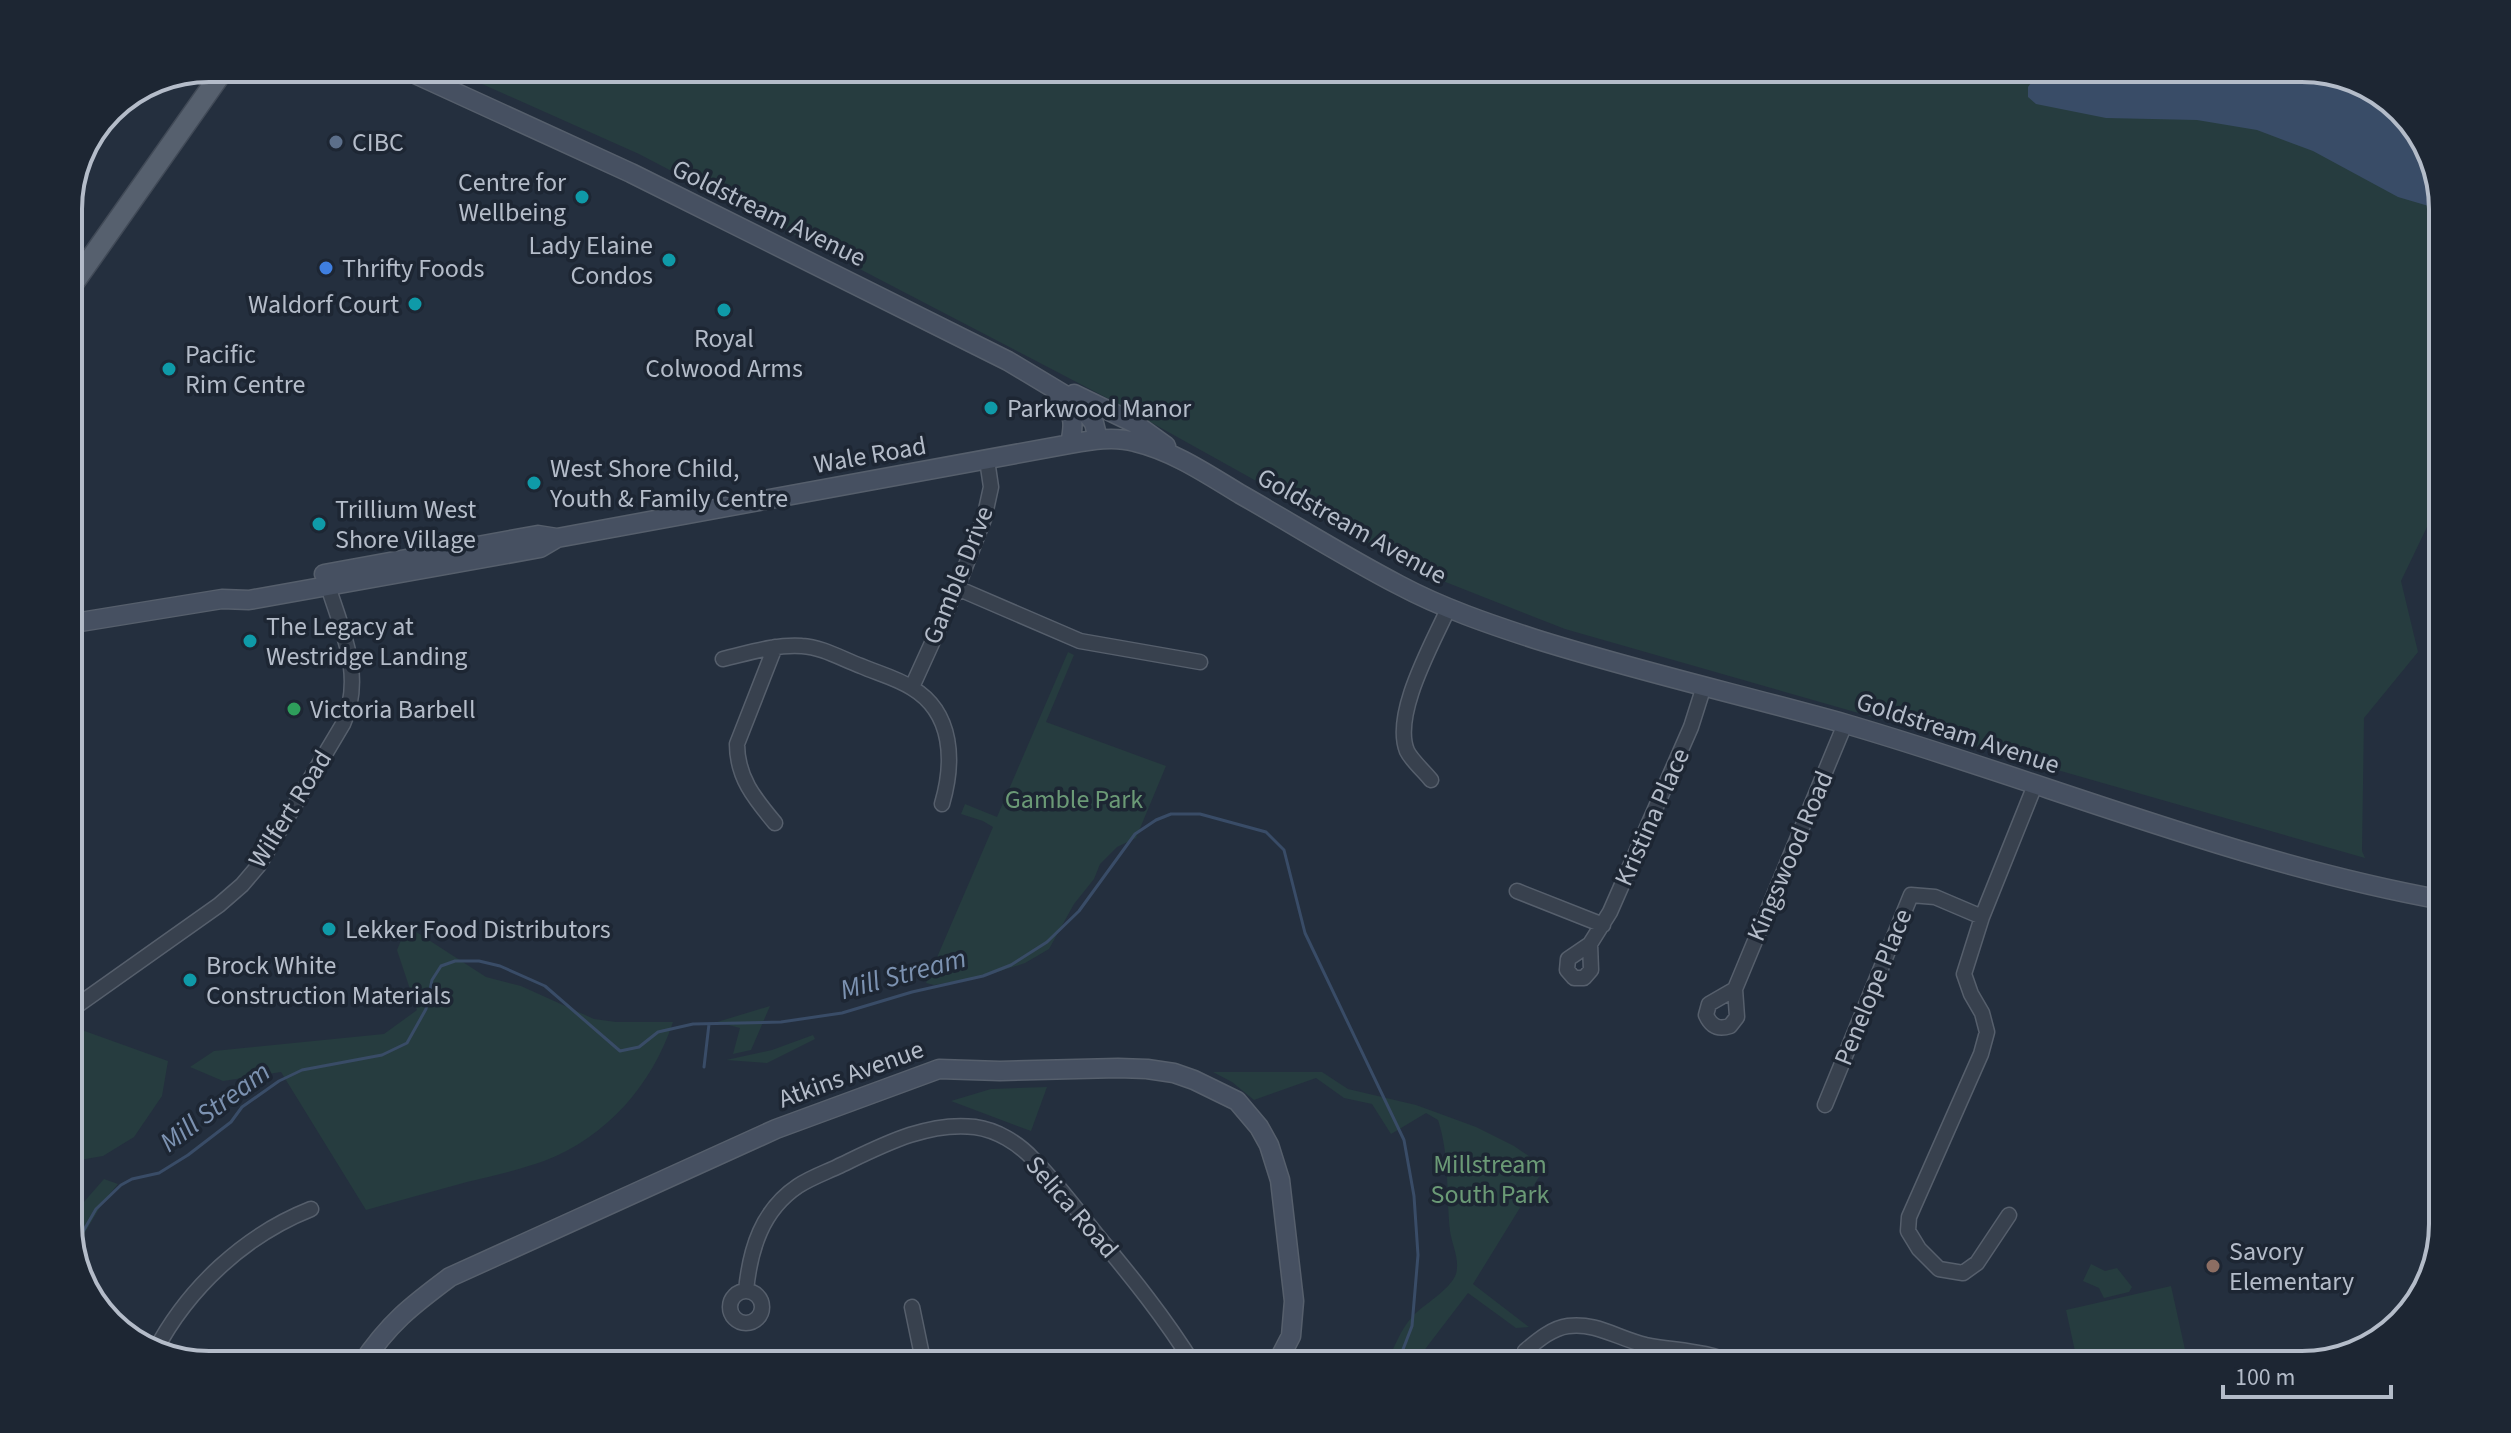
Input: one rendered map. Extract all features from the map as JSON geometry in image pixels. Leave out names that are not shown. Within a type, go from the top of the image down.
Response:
[{"type":"main road","points":[[82,271],[215,82]]},
{"type":"main road","name":"Goldstream Avenue","points":[[433,82],[631,173],[961,336],[1078,403],[1094,423],[1098,439],[1133,441],[1194,466],[1351,560],[1448,609],[1575,652],[1845,724],[1951,756],[2035,785],[2335,877],[2429,897]]},
{"type":"main road","points":[[1046,383],[1074,420],[1070,444]]},
{"type":"main road","points":[[1046,383],[1134,423],[1194,466]]},
{"type":"main road","name":"Wale Road","points":[[82,622],[222,599],[247,588],[326,580],[439,560],[538,535],[557,538],[1098,439]]},
{"type":"main road","name":"Atkins Avenue","points":[[370,1351],[403,1312],[450,1277],[788,1124],[939,1069],[1118,1068],[1174,1073],[1237,1101],[1248,1112],[1269,1145],[1280,1180],[1294,1301],[1291,1336],[1283,1351]]},
{"type":"street","name":"Gamble Drive","points":[[912,687],[957,588],[989,502],[991,487],[987,460]]},
{"type":"street","name":"Wilfert Road","points":[[82,1002],[219,905],[242,885],[271,846],[350,709],[352,661],[326,580]]},
{"type":"street","points":[[957,588],[1080,641],[1200,662]]},
{"type":"street","points":[[1431,780],[1408,753],[1403,736],[1411,694],[1448,609]]},
{"type":"street","points":[[723,659],[775,647],[806,646],[912,687],[937,714],[949,743],[949,779],[942,804]]},
{"type":"street","points":[[775,647],[737,744],[737,759],[743,780],[754,799],[775,823]]},
{"type":"street","name":"Kristina Place","points":[[1590,944],[1603,925],[1691,727],[1704,686]]},
{"type":"street","name":"Kingswood Road","points":[[1735,989],[1845,724]]},
{"type":"street","points":[[2009,1215],[1977,1263],[1963,1273],[1939,1269],[1919,1249],[1908,1231],[1909,1217],[1981,1054],[1987,1032],[1964,974],[1982,917],[2035,785]]},
{"type":"street","points":[[1517,891],[1603,925]]},
{"type":"street","name":"Penelope Place","points":[[1825,1105],[1911,895],[1935,897],[1982,917]]},
{"type":"street","name":"Selica Road","points":[[746,1291],[751,1255],[761,1227],[775,1206],[798,1186],[889,1142],[929,1130],[956,1126],[977,1128],[998,1134],[1033,1158],[1165,1319],[1185,1351]]},
{"type":"street","points":[[160,1341],[185,1303],[225,1263],[282,1221],[311,1209]]},
{"type":"street","points":[[912,1307],[921,1351]]},
{"type":"street","points":[[1525,1351],[1540,1338],[1564,1326],[1586,1325],[1644,1344],[1697,1351]]},
{"type":"green space","points":[[2302,82],[2335,86],[2351,92],[2386,113],[2408,138],[2422,168],[2429,201],[2429,523],[2401,581],[2418,652],[2364,718],[2362,851],[2365,858],[1565,629],[1420,572],[1109,399],[639,154],[482,84]]},
{"type":"green space","name":"Gamble Park","points":[[1068,652],[1074,655],[1046,722],[1166,766],[1136,838],[1117,847],[1100,864],[1094,879],[1074,904],[1049,949],[1025,963],[982,977],[934,985],[926,983],[993,827],[961,814],[965,804],[997,817]]},
{"type":"green space","points":[[407,926],[486,977],[521,986],[594,1019],[673,1022],[653,1067],[640,1087],[607,1123],[567,1151],[535,1164],[366,1210],[281,1072],[223,1081],[190,1067],[214,1051],[384,1034],[417,1010],[397,950]]},
{"type":"green space","points":[[770,1006],[751,1050],[733,1054],[740,1028],[717,1022]]},
{"type":"green space","points":[[82,1030],[168,1061],[162,1096],[134,1137],[103,1156],[82,1160]]},
{"type":"green space","points":[[813,1035],[815,1039],[767,1063],[726,1060],[772,1050]]},
{"type":"green space","name":"Millstream South Park","points":[[1213,1072],[1322,1072],[1348,1089],[1416,1105],[1476,1127],[1514,1146],[1545,1167],[1473,1284],[1529,1327],[1516,1328],[1468,1293],[1424,1351],[1392,1351],[1408,1322],[1448,1286],[1456,1274],[1446,1161],[1438,1120],[1426,1113],[1391,1134],[1372,1104],[1344,1098],[1316,1078],[1254,1100],[1232,1082]]},
{"type":"green space","points":[[1047,1087],[1031,1131],[951,1101],[991,1089]]},
{"type":"green space","points":[[104,1179],[118,1184],[83,1237],[82,1204]]},
{"type":"green space","points":[[2091,1264],[2105,1271],[2117,1268],[2132,1287],[2129,1292],[2104,1298],[2099,1288],[2083,1281]]},
{"type":"green space","points":[[2171,1286],[2185,1351],[2075,1351],[2066,1310]]},
{"type":"water","points":[[2032,82],[2302,82],[2335,86],[2366,99],[2398,125],[2422,168],[2429,206],[2398,197],[2313,151],[2257,130],[2197,120],[2106,118],[2036,104],[2028,97]]},
{"type":"waterway","name":"Mill Stream","points":[[82,1233],[96,1209],[121,1185],[132,1179],[159,1173],[188,1155],[231,1122],[242,1107],[279,1081],[302,1070],[382,1055],[407,1043],[426,1009],[432,980],[441,966],[455,961],[479,961],[500,966],[545,986],[620,1051],[639,1047],[658,1032],[693,1024],[781,1022],[842,1013],[912,992],[983,976],[1011,965],[1047,942],[1079,911],[1135,834],[1171,814],[1200,814],[1266,832],[1284,850],[1305,933],[1404,1140],[1414,1196],[1418,1255],[1412,1326],[1402,1351]]},
{"type":"waterway","points":[[704,1067],[709,1024]]},
{"type":"place","name":"CIBC","points":[[336,142]]},
{"type":"place","name":"Centre for Wellbeing","points":[[582,197]]},
{"type":"place","name":"Lady Elaine Condos","points":[[669,260]]},
{"type":"place","name":"Thrifty Foods","points":[[326,268]]},
{"type":"place","name":"Waldorf Court","points":[[415,304]]},
{"type":"place","name":"Royal Colwood Arms","points":[[724,310]]},
{"type":"place","name":"Pacific Rim Centre","points":[[169,369]]},
{"type":"place","name":"Parkwood Manor","points":[[991,408]]},
{"type":"place","name":"West Shore Child, Youth & Family Centre","points":[[534,483]]},
{"type":"place","name":"Trillium West Shore Village","points":[[319,524]]},
{"type":"place","name":"The Legacy at Westridge Landing","points":[[250,641]]},
{"type":"place","name":"Victoria Barbell","points":[[294,709]]},
{"type":"place","name":"Lekker Food Distributors","points":[[329,929]]},
{"type":"place","name":"Brock White Construction Materials","points":[[190,980]]},
{"type":"place","name":"Savory Elementary","points":[[2213,1266]]}]
